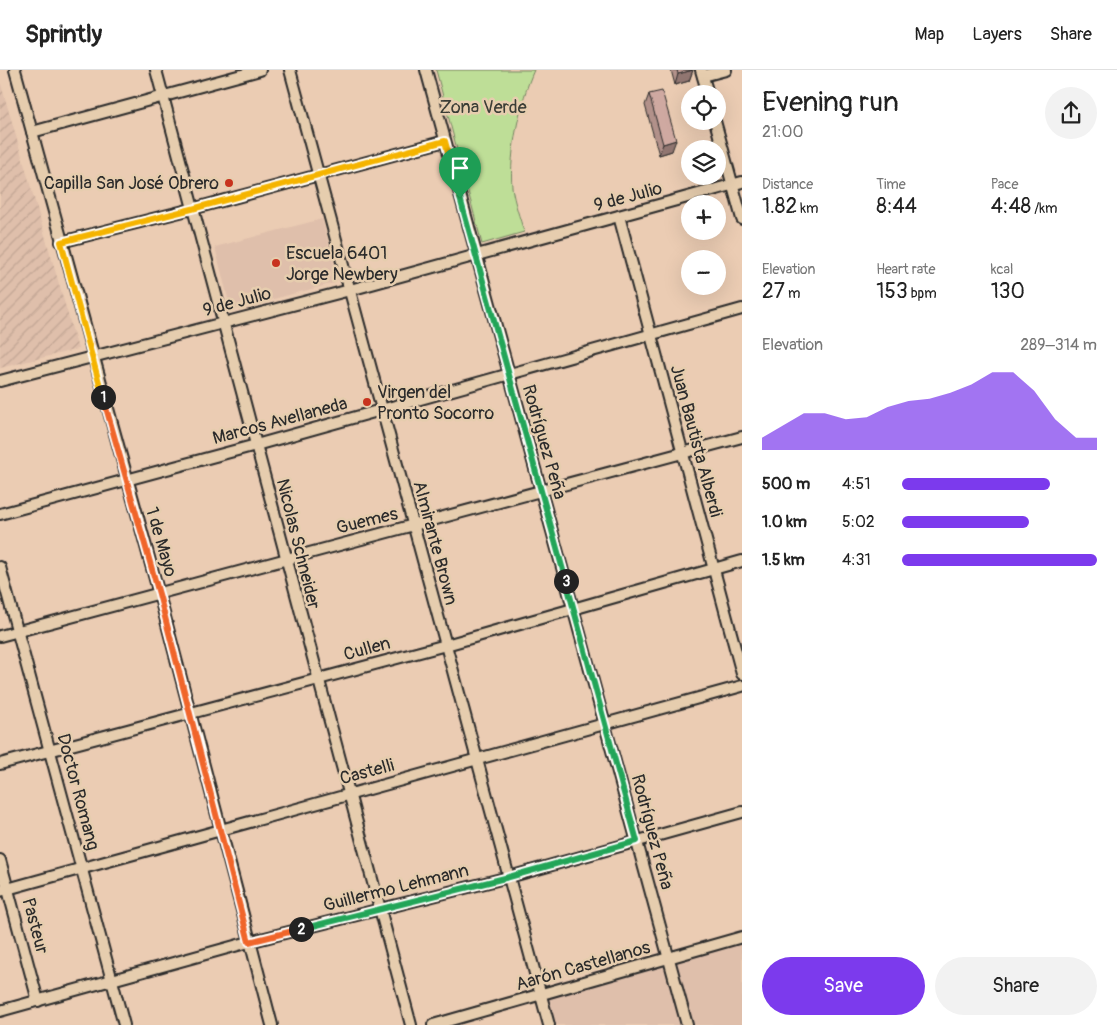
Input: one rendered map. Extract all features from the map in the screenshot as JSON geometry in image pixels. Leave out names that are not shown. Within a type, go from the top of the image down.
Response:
[{"type":"street","name":"1 de Mayo","points":[[15,70],[92,357],[159,594],[272,1025]]},
{"type":"street","name":"Nicolas Schneider","points":[[156,70],[317,680],[411,1025]]},
{"type":"street","points":[[32,132],[260,70]]},
{"type":"street","name":"Almirante Brown","points":[[290,70],[549,1025]]},
{"type":"street","name":"Rodríguez Peña","points":[[426,70],[687,1025]]},
{"type":"street","points":[[702,73],[726,70]]},
{"type":"street","points":[[718,130],[737,183],[742,219]]},
{"type":"street","points":[[61,242],[445,141]]},
{"type":"street","name":"9 de Julio","points":[[0,382],[350,290],[737,183]]},
{"type":"street","name":"Juan Bautista Alberdi","points":[[619,216],[742,674]]},
{"type":"street","name":"Marcos Avellaneda","points":[[0,514],[383,410],[742,309]]},
{"type":"street","name":"Guemes","points":[[0,636],[742,437]]},
{"type":"street","name":"Cullen","points":[[0,764],[446,645],[742,562]]},
{"type":"street","name":"Doctor Romang","points":[[0,567],[124,1025]]},
{"type":"street","name":"Castelli","points":[[4,890],[742,686]]},
{"type":"street","name":"Guillermo Lehmann","points":[[0,1011],[249,942],[509,877],[742,812]]},
{"type":"street","name":"Pasteur","points":[[0,860],[4,890],[38,1001]]},
{"type":"street","name":"Aarón Castellanos","points":[[432,1025],[742,937]]},
{"type":"shaded area","points":[[0,81],[78,349],[0,368]]},
{"type":"shaded area","name":"Escuela 6401 Jorge Newbery","points":[[322,219],[338,279],[334,283],[236,309],[230,306],[215,247]]},
{"type":"shaded area","points":[[742,937],[742,1025],[549,1025],[541,994]]},
{"type":"green space","name":"Zona Verde","points":[[436,70],[534,70],[520,112],[512,159],[512,187],[524,232],[482,244]]},
{"type":"building","points":[[677,70],[693,70],[678,74]]},
{"type":"building","points":[[662,91],[676,140],[663,144],[649,94]]},
{"type":"place","name":"Capilla San José Obrero","points":[[229,183]]},
{"type":"place","name":"Escuela 6401 Jorge Newbery","points":[[276,263]]},
{"type":"place","name":"Virgen del Pronto Socorro","points":[[367,402]]},
{"type":"route","points":[[445,141],[460,198],[637,841],[509,877],[249,942],[159,594],[61,242],[445,141]]}]
